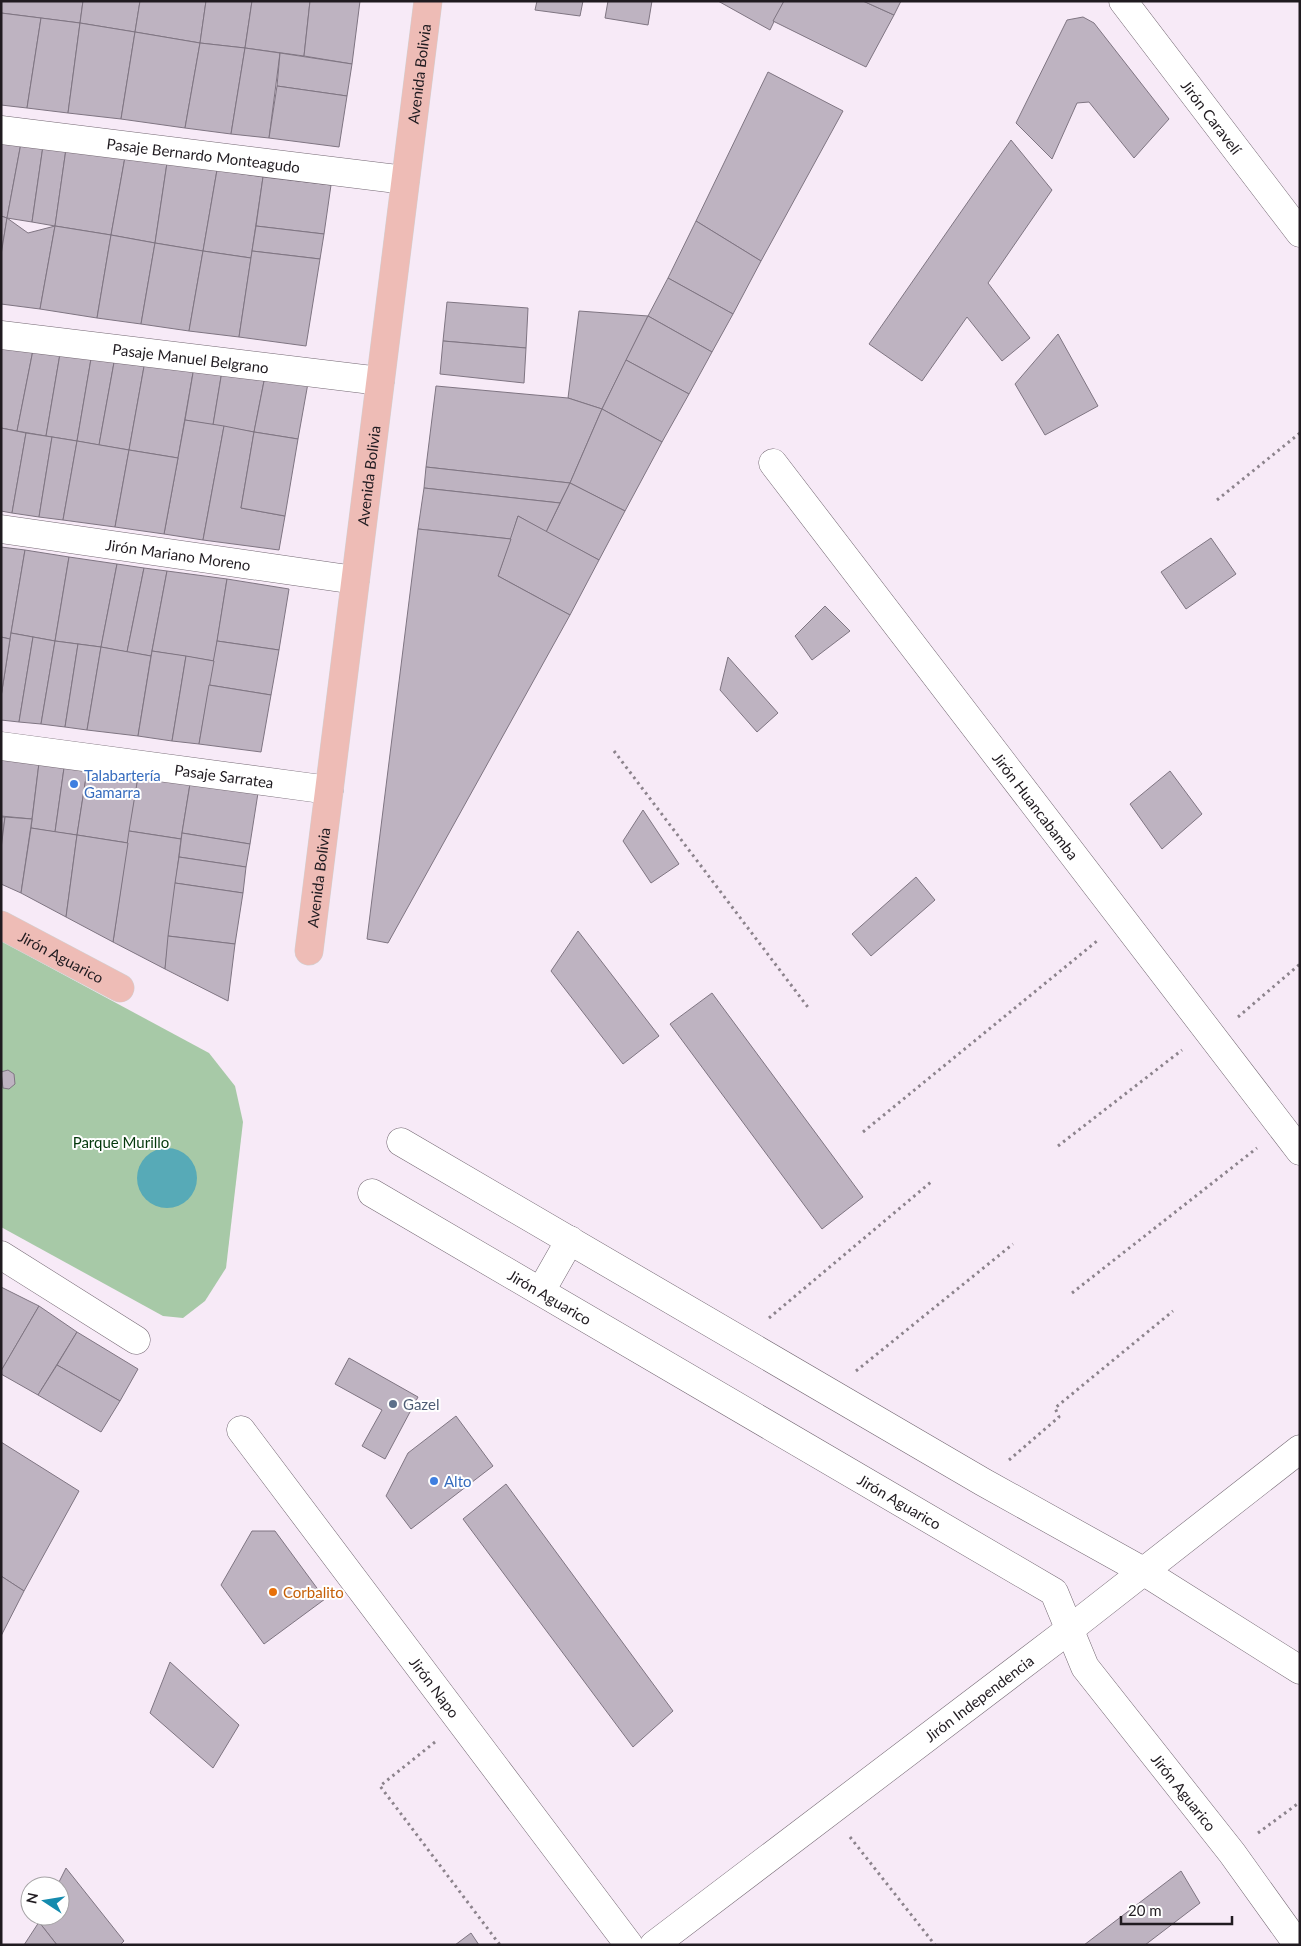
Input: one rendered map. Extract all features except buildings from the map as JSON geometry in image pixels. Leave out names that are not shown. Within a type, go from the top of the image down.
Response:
[{"type":"main road","name":"Avenida Bolivia","points":[[309,951],[428,1]]},
{"type":"main road","name":"Jirón Aguarico","points":[[1,925],[120,988]]},
{"type":"street","name":"Jirón Caravelí","points":[[1123,1],[1300,233]]},
{"type":"street","name":"Pasaje Bernardo Monteagudo","points":[[1,130],[405,180]]},
{"type":"street","name":"Pasaje Manuel Belgrano","points":[[1,335],[380,381]]},
{"type":"street","name":"Jirón Huancabamba","points":[[773,463],[1300,1151]]},
{"type":"street","name":"Jirón Mariano Moreno","points":[[1,529],[355,580]]},
{"type":"street","name":"Pasaje Sarratea","points":[[1,746],[329,790]]},
{"type":"street","points":[[401,1142],[983,1482],[1143,1571],[1300,1670]]},
{"type":"street","name":"Jirón Aguarico","points":[[372,1193],[1054,1592],[1085,1667],[1232,1853],[1298,1945]]},
{"type":"street","points":[[541,1292],[570,1240]]},
{"type":"street","points":[[1,1255],[136,1340]]},
{"type":"street","name":"Jirón Napo","points":[[241,1430],[629,1945]]},
{"type":"street","name":"Jirón Independencia","points":[[654,1945],[1070,1629],[1300,1449]]},
{"type":"path","points":[[1217,500],[1300,433]]},
{"type":"path","points":[[614,751],[810,1010]]},
{"type":"path","points":[[863,1132],[1123,920]]},
{"type":"path","points":[[1058,1146],[1211,1034],[1300,964]]},
{"type":"path","points":[[1072,1293],[1282,1128]]},
{"type":"path","points":[[742,1340],[931,1182]]},
{"type":"path","points":[[830,1392],[1013,1244]]},
{"type":"path","points":[[983,1482],[1060,1417],[1055,1408],[1174,1311]]},
{"type":"path","points":[[461,1722],[380,1786],[500,1945]]},
{"type":"path","points":[[1232,1853],[1300,1802]]},
{"type":"path","points":[[830,1811],[935,1945]]},
{"type":"green space","name":"Parque Murillo","points":[[1,941],[209,1053],[235,1086],[243,1122],[226,1268],[205,1301],[183,1318],[163,1316],[1,1227]]},
{"type":"water","points":[[167,1148],[183,1153],[188,1157],[192,1162],[197,1178],[192,1194],[188,1199],[183,1203],[167,1208],[151,1203],[146,1199],[142,1194],[137,1178],[142,1162],[146,1157],[151,1153]]},
{"type":"place","name":"Talabartería Gamarra","points":[[74,784]]},
{"type":"place","name":"Gazel","points":[[393,1404]]},
{"type":"place","name":"Alto","points":[[434,1481]]},
{"type":"place","name":"Corbalito","points":[[273,1592]]}]
